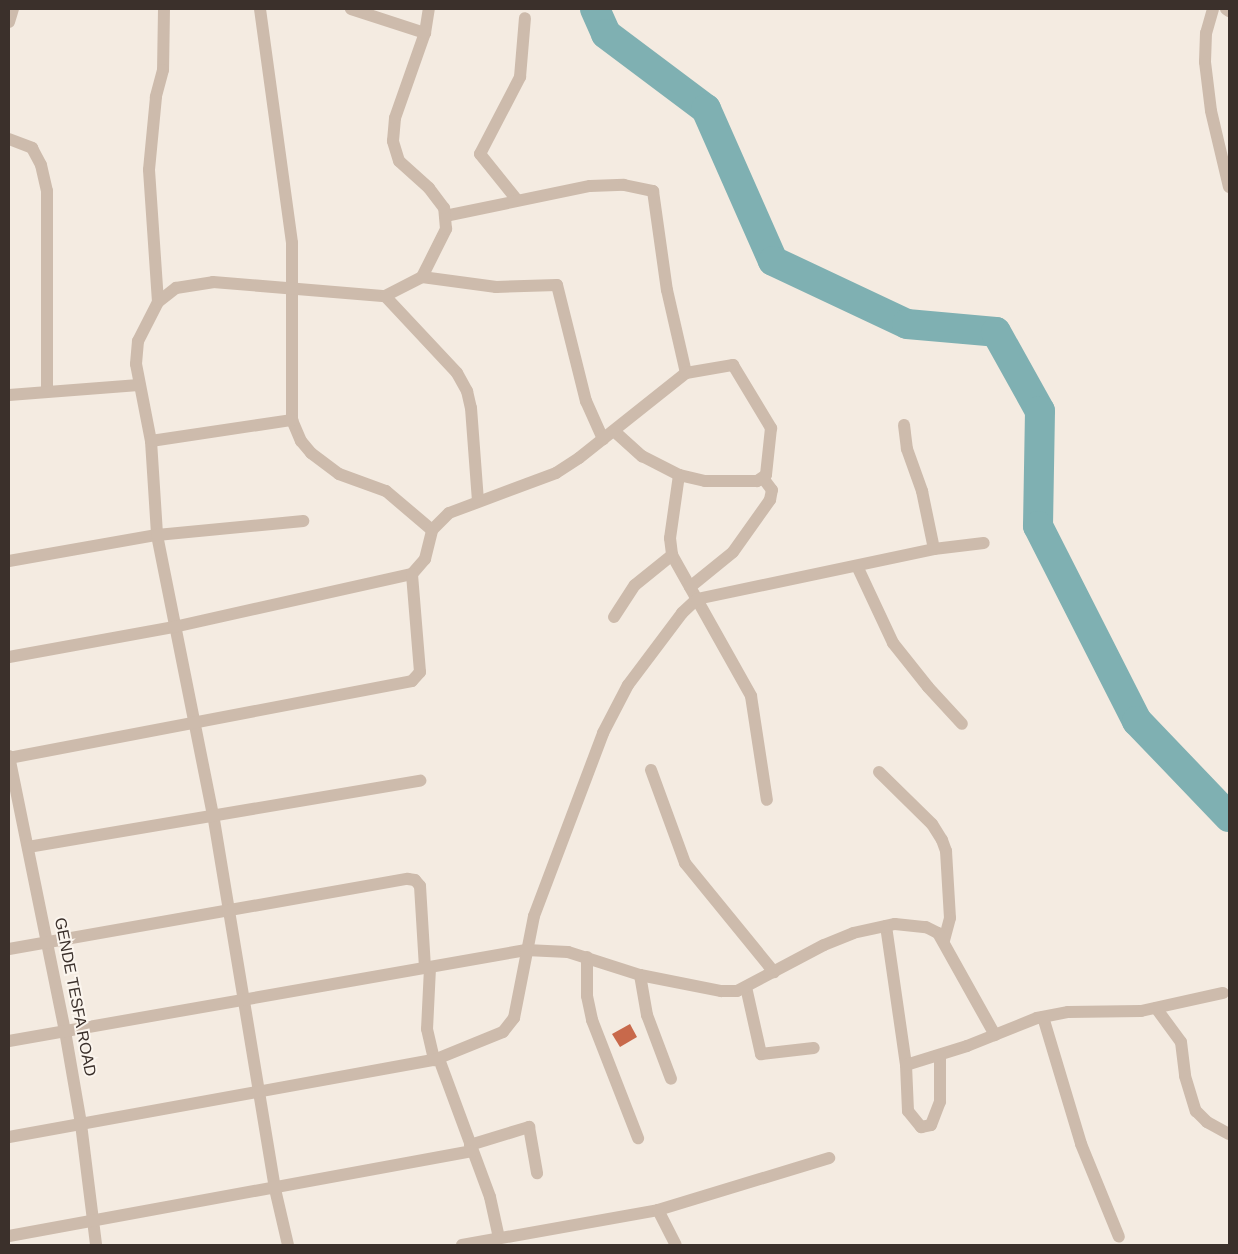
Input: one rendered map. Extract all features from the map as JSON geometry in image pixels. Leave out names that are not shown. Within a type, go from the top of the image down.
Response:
[{"type":"street","points":[[9,22],[13,9]]},
{"type":"street","points":[[158,302],[150,170],[156,97],[163,70],[164,9]]},
{"type":"street","points":[[260,9],[290,224],[294,291],[292,420],[301,441],[311,453],[338,474],[386,491],[432,530]]},
{"type":"street","points":[[351,9],[425,33]]},
{"type":"street","points":[[422,277],[446,229],[444,208],[429,188],[399,161],[393,140],[395,118],[425,33],[429,9]]},
{"type":"street","points":[[1213,9],[1206,33],[1205,62],[1211,111],[1229,187]]},
{"type":"street","points":[[517,200],[480,154],[520,78],[525,18]]},
{"type":"street","points":[[9,139],[32,148],[41,165],[47,191],[47,390]]},
{"type":"street","points":[[445,216],[517,200],[601,185],[653,191],[666,290],[686,373]]},
{"type":"street","points":[[288,1245],[275,1189],[258,1093],[213,814],[191,721],[156,536],[151,441],[136,364],[138,341],[158,302],[176,288],[213,282],[294,291],[385,296],[422,277],[496,287],[557,285],[586,401],[604,439]]},
{"type":"street","points":[[385,296],[447,362],[467,391],[471,408],[478,501]]},
{"type":"street","points":[[9,657],[174,627],[412,574],[425,559],[432,530],[448,513],[478,501],[517,490],[556,473],[604,439],[686,373],[733,365],[771,428],[769,461],[763,478]]},
{"type":"street","points":[[9,396],[47,390],[139,385]]},
{"type":"street","points":[[151,441],[292,420]]},
{"type":"street","points":[[904,425],[907,448],[922,491],[934,549]]},
{"type":"street","points":[[614,431],[642,456],[679,475],[704,481],[763,478]]},
{"type":"street","points":[[679,475],[670,538],[672,555],[751,696],[767,800]]},
{"type":"street","points":[[690,587],[734,552],[770,500],[772,490],[763,478]]},
{"type":"street","points":[[9,561],[156,536],[303,521]]},
{"type":"street","points":[[9,1137],[436,1060],[490,1038],[511,1025],[526,950],[540,896],[613,710],[667,630],[697,599],[934,549],[984,543]]},
{"type":"street","points":[[614,617],[635,585],[672,555]]},
{"type":"street","points":[[857,566],[893,643],[928,687],[962,724]]},
{"type":"street","points":[[9,757],[191,721],[391,686],[419,676],[412,574]]},
{"type":"street","name":"GENDE TESFA ROAD","points":[[9,757],[12,788],[28,847],[49,942],[65,1031],[81,1124],[96,1245]]},
{"type":"street","points":[[651,770],[685,863],[774,972]]},
{"type":"street","points":[[879,772],[932,824],[942,840],[946,851],[950,918],[944,941]]},
{"type":"street","points":[[28,847],[213,814],[420,781]]},
{"type":"street","points":[[9,949],[229,910],[415,880],[420,886],[427,968],[427,1029],[436,1060],[490,1197],[499,1238]]},
{"type":"street","points":[[886,926],[906,1065],[908,1111],[921,1127],[932,1125],[940,1102],[940,1055]]},
{"type":"street","points":[[9,1041],[526,950],[559,950],[640,974],[721,991],[746,987],[824,945],[853,933],[886,926],[926,927],[938,933],[996,1035]]},
{"type":"street","points":[[587,957],[587,996],[592,1020],[638,1138]]},
{"type":"street","points":[[640,974],[647,1015],[671,1079]]},
{"type":"street","points":[[746,987],[761,1054],[814,1048]]},
{"type":"street","points":[[906,1065],[940,1055],[1043,1017],[1068,1012],[1156,1008],[1223,993]]},
{"type":"street","points":[[1156,1008],[1182,1042],[1185,1076],[1196,1111],[1207,1122],[1229,1134]]},
{"type":"street","points":[[1043,1017],[1081,1144],[1119,1238]]},
{"type":"street","points":[[9,1236],[94,1218],[275,1189],[471,1148],[529,1127],[537,1173]]},
{"type":"street","points":[[462,1245],[658,1210],[829,1158]]},
{"type":"street","points":[[658,1210],[676,1245]]},
{"type":"building","points":[[630,1024],[637,1037],[620,1047],[612,1034]]},
{"type":"waterway","points":[[595,9],[606,34],[706,109],[773,261],[907,324],[996,332],[1040,411],[1038,526],[1137,721],[1229,817]]}]
